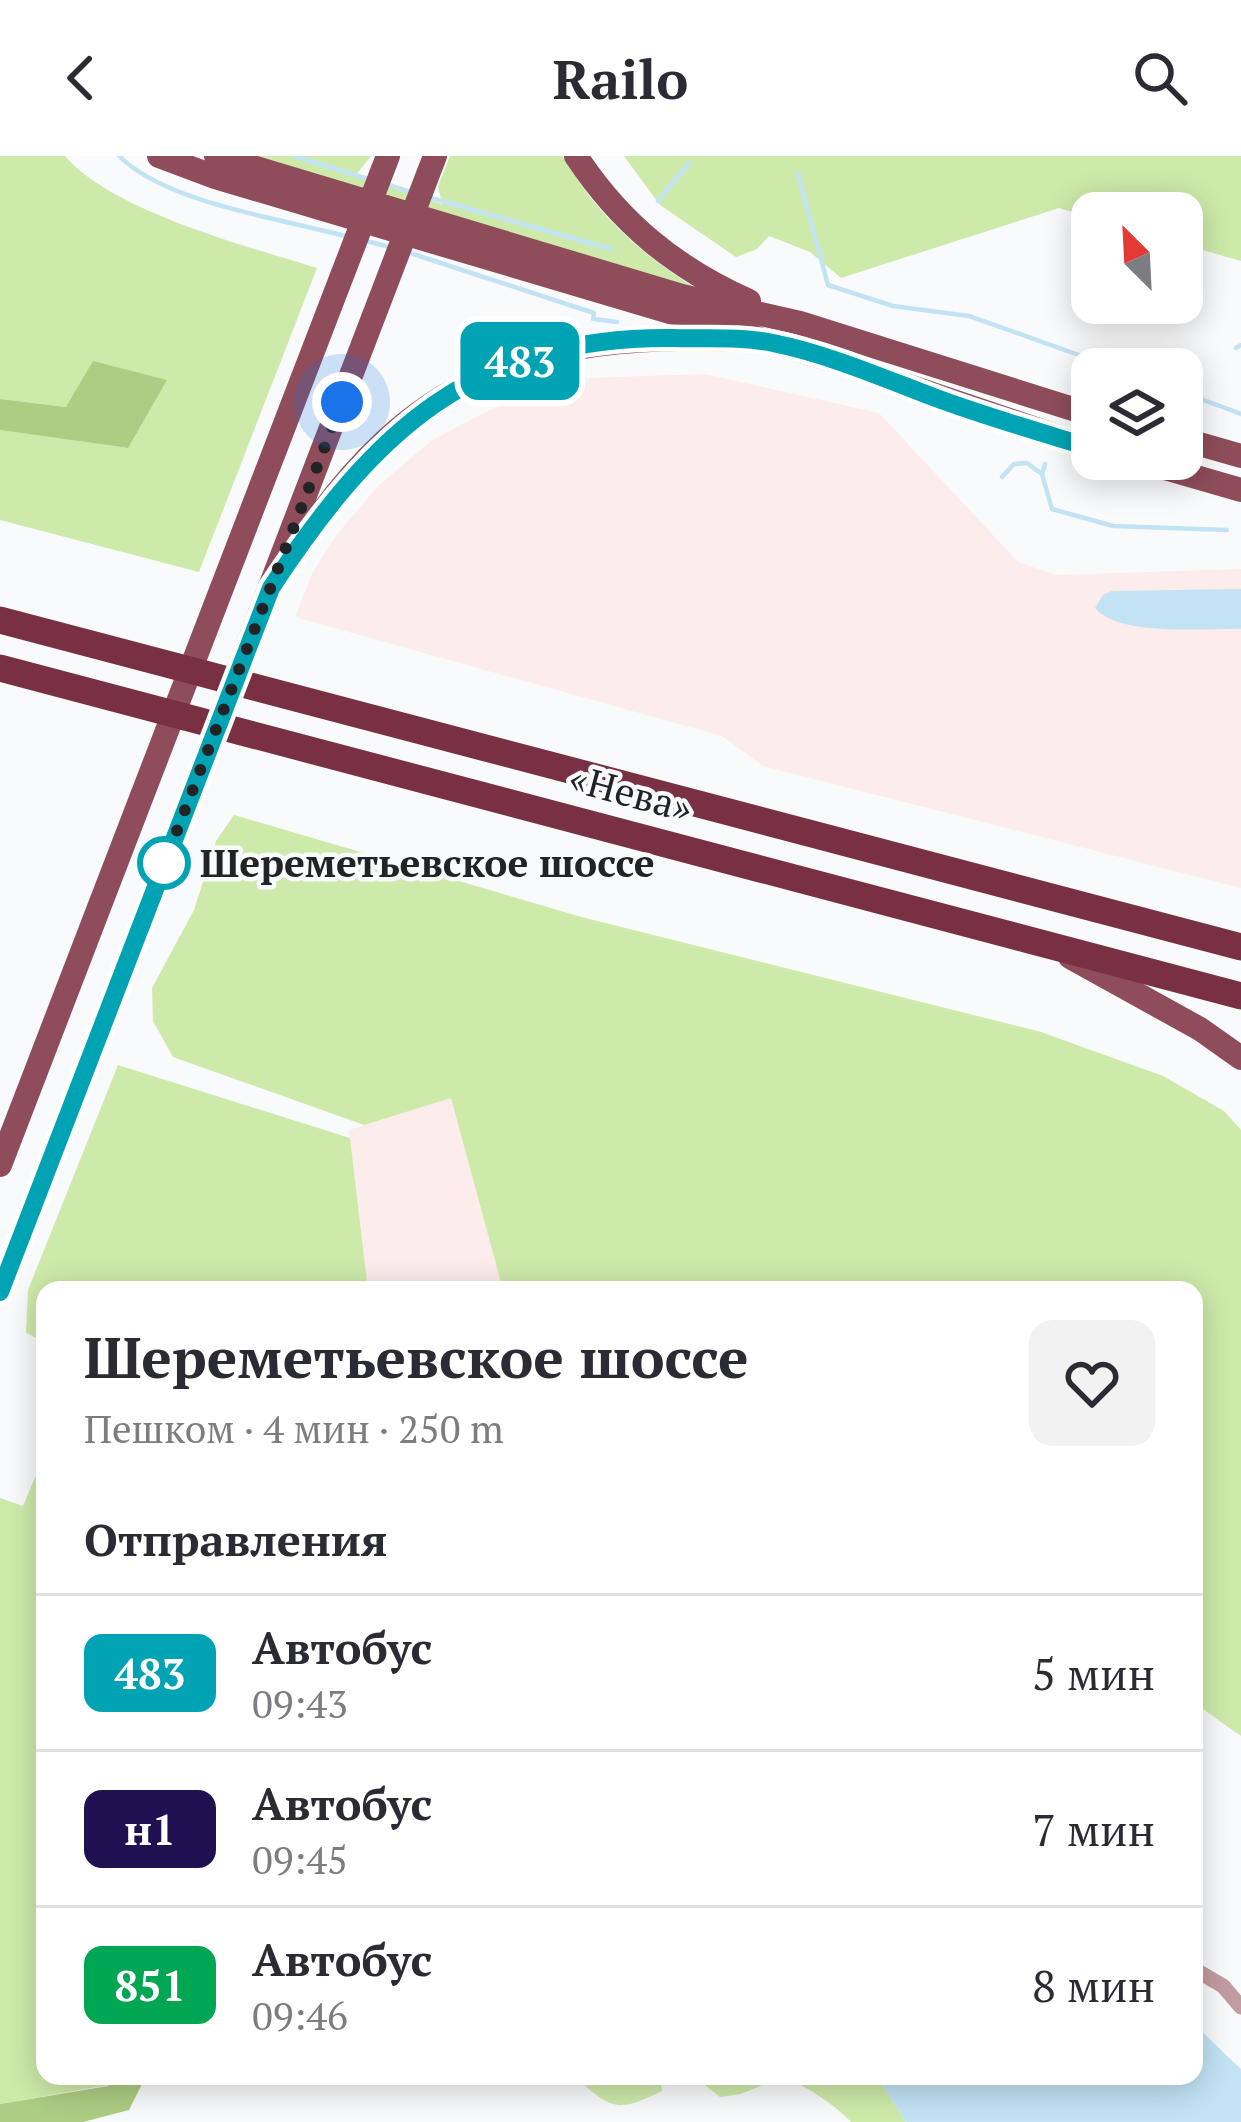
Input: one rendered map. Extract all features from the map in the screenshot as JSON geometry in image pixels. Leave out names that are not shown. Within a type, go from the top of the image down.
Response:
[{"type":"highway","name":"«Нева»","points":[[0,620],[1241,947]]},
{"type":"highway","name":"«Нева»","points":[[0,668],[1241,996]]},
{"type":"main road","points":[[159,156],[215,177],[771,342],[1071,441]]},
{"type":"main road","points":[[216,156],[682,296],[800,323],[1071,408]]},
{"type":"main road","points":[[0,1292],[435,156]]},
{"type":"main road","points":[[576,156],[620,217],[646,240],[721,288],[800,323]]},
{"type":"main road","points":[[0,1166],[385,163]]},
{"type":"main road","points":[[271,588],[311,526],[369,456],[460,387],[518,361],[580,344],[634,338],[771,342]]},
{"type":"main road","points":[[1203,445],[1241,456]]},
{"type":"main road","points":[[1203,479],[1241,490]]},
{"type":"main road","points":[[1042,941],[1200,1028],[1241,1058]]},
{"type":"street","points":[[1203,1974],[1241,2007]]},
{"type":"shaded area","points":[[705,374],[879,413],[1018,562],[1056,575],[1241,569],[1241,888],[763,766],[722,736],[295,617],[313,572],[335,537],[377,487],[431,441],[491,409],[587,378]]},
{"type":"shaded area","points":[[451,1097],[501,1281],[367,1281],[349,1130]]},
{"type":"green space","points":[[0,156],[65,156],[86,176],[147,210],[317,268],[199,572],[0,520],[0,430],[128,448],[66,407],[0,399]]},
{"type":"green space","points":[[243,156],[371,156],[355,176],[442,204],[438,186],[450,156],[563,156],[589,196],[621,231],[697,289]]},
{"type":"green space","points":[[624,156],[1241,156],[1241,261],[1203,250],[1203,192],[1071,192],[1071,212],[1059,208],[841,278],[810,252],[769,236],[757,249],[736,257],[660,205]]},
{"type":"green space","points":[[93,361],[167,380],[128,448],[0,430],[0,399],[66,407]]},
{"type":"green space","points":[[234,815],[585,918],[1041,1032],[1163,1076],[1224,1111],[1241,1130],[1241,1736],[1203,1709],[1203,1281],[501,1281],[451,1098],[364,1125],[173,1057],[153,1021],[152,988],[194,910],[216,841]]},
{"type":"green space","points":[[118,1065],[350,1138],[367,1281],[36,1281],[36,1338],[26,1333],[28,1290]]},
{"type":"green space","points":[[36,1475],[36,2085],[108,2085],[0,2104],[0,1498],[23,1506]]},
{"type":"green space","points":[[142,2085],[129,2110],[83,2122],[0,2122],[0,2104]]},
{"type":"green space","points":[[584,2085],[661,2085],[662,2091],[624,2105],[597,2096]]},
{"type":"green space","points":[[705,2085],[762,2085],[741,2094],[720,2097]]},
{"type":"green space","points":[[801,2085],[883,2085],[906,2122],[851,2122]]},
{"type":"water","points":[[1241,589],[1241,629],[1142,627],[1107,617],[1095,608],[1112,591]]},
{"type":"water","points":[[1203,2033],[1241,2069],[1241,2122],[906,2122],[883,2085],[1203,2085]]},
{"type":"waterway","points":[[119,156],[140,173],[196,198],[349,237]]},
{"type":"waterway","points":[[294,156],[368,179]]},
{"type":"waterway","points":[[658,201],[689,163]]},
{"type":"waterway","points":[[798,174],[828,285],[893,306],[969,316],[1071,352]]},
{"type":"waterway","points":[[385,184],[414,193]]},
{"type":"waterway","points":[[431,198],[611,249]]},
{"type":"waterway","points":[[366,241],[390,247]]},
{"type":"waterway","points":[[407,252],[594,313],[593,319],[617,322]]},
{"type":"waterway","points":[[1236,348],[1241,345]]},
{"type":"waterway","points":[[1203,400],[1241,414]]},
{"type":"waterway","points":[[1002,477],[1014,464],[1027,463],[1042,474]]},
{"type":"waterway","points":[[1045,464],[1042,474],[1052,509],[1113,526],[1227,530]]},
{"type":"bus line","name":"483","points":[[0,1292],[271,588],[342,488],[403,427],[460,387],[538,354],[634,338],[685,338],[771,342],[1071,441]]},
{"type":"place","name":"Шереметьевское шоссе","points":[[164,863]]},
{"type":"route","points":[[164,863],[163,867],[342,402]]}]
